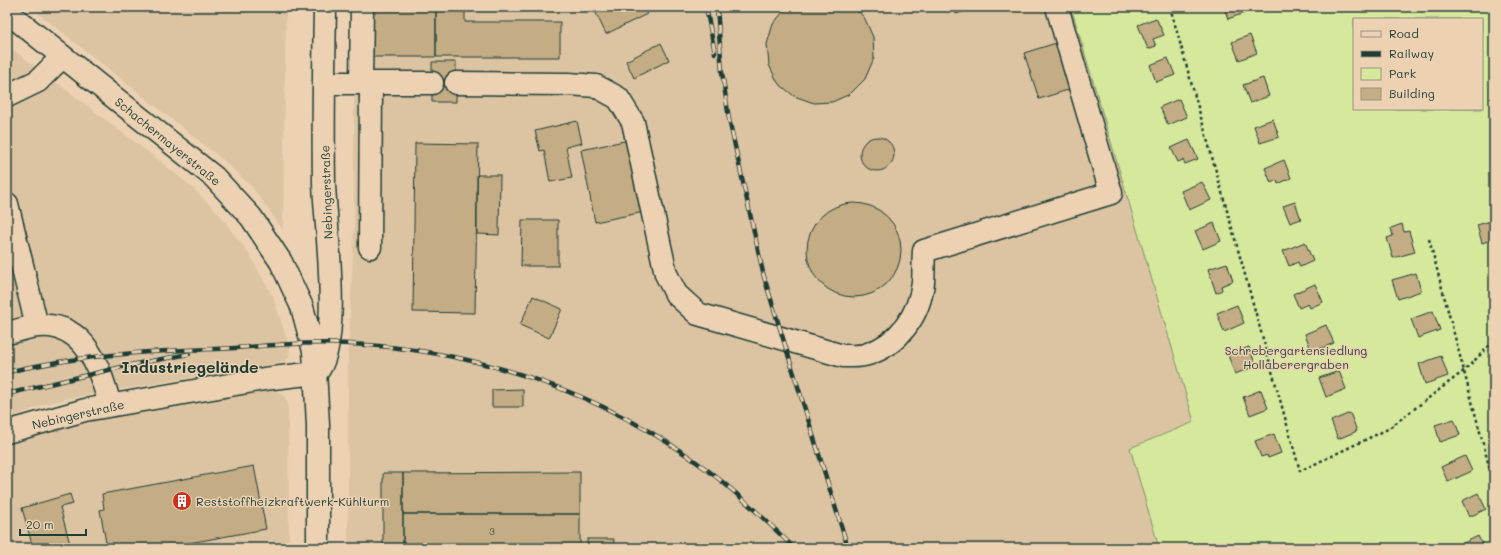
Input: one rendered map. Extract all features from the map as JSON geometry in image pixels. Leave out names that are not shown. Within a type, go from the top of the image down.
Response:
[{"type":"street","name":"Nebingerstraße","points":[[7,432],[61,416],[110,405],[264,379],[316,373],[322,367],[325,359],[330,318],[330,286],[324,184],[325,7]]},
{"type":"street","points":[[362,7],[366,83],[370,248]]},
{"type":"street","points":[[456,83],[569,84],[596,86],[618,98],[633,122],[666,274],[676,294],[698,314],[843,356],[866,355],[885,347],[901,334],[914,315],[923,283],[924,251],[1111,193],[1058,7]]},
{"type":"street","name":"Schachermayerstraße","points":[[7,12],[62,57],[199,163],[240,203],[263,233],[281,262],[302,307],[313,344]]},
{"type":"street","points":[[7,96],[38,81],[62,57]]},
{"type":"street","points":[[324,83],[432,83]]},
{"type":"street","points":[[7,204],[37,326]]},
{"type":"street","points":[[7,333],[37,326],[64,329],[80,338],[100,372],[110,405]]},
{"type":"street","name":"Nebingerstraße","points":[[313,344],[316,373],[318,548]]},
{"type":"path","points":[[1170,7],[1300,471],[1388,429],[1465,370],[1494,341]]},
{"type":"path","points":[[1429,239],[1465,370],[1494,486]]},
{"type":"shaded area","points":[[30,7],[286,7],[283,230],[252,187],[222,159]]},
{"type":"shaded area","points":[[354,7],[1071,7],[1194,422],[1130,448],[1159,548],[348,548],[348,355],[354,232]]},
{"type":"shaded area","points":[[7,45],[160,161],[193,188],[220,215],[251,257],[273,297],[290,348],[289,357],[285,362],[70,398],[43,405],[7,419]]},
{"type":"shaded area","points":[[259,388],[278,392],[285,397],[288,404],[289,548],[14,548],[7,518],[7,442],[65,424]]},
{"type":"green space","name":"Schrebergartensiedlung Hollaberergraben","points":[[1071,7],[1494,7],[1494,548],[1159,548],[1130,448],[1194,422]]},
{"type":"water","points":[[7,518],[14,548],[7,548]]},
{"type":"building","points":[[373,7],[436,7],[436,57],[373,57]]},
{"type":"building","points":[[436,7],[465,7],[465,22],[560,22],[560,57],[436,57]]},
{"type":"building","points":[[593,7],[643,7],[647,14],[606,34]]},
{"type":"building","points":[[787,7],[853,7],[864,17],[873,37],[874,58],[865,79],[850,94],[832,102],[814,103],[794,96],[778,83],[769,65],[767,44],[773,24]]},
{"type":"building","points":[[954,7],[978,7],[956,14]]},
{"type":"building","points":[[1224,7],[1245,7],[1247,12],[1228,19]]},
{"type":"building","points":[[1156,18],[1164,35],[1153,39],[1156,46],[1148,49],[1138,25]]},
{"type":"building","points":[[1250,35],[1257,53],[1239,60],[1232,42]]},
{"type":"building","points":[[661,43],[669,60],[634,78],[626,61]]},
{"type":"building","points":[[1056,43],[1071,89],[1039,99],[1024,53]]},
{"type":"building","points":[[1168,58],[1175,75],[1156,82],[1150,65]]},
{"type":"building","points":[[432,62],[456,62],[456,102],[432,102]]},
{"type":"building","points":[[1263,78],[1269,96],[1250,103],[1243,85]]},
{"type":"building","points":[[1179,99],[1187,117],[1168,125],[1160,107]]},
{"type":"building","points":[[1273,119],[1279,137],[1260,143],[1254,126]]},
{"type":"building","points":[[577,121],[582,143],[566,147],[572,178],[550,182],[544,150],[540,151],[535,131]]},
{"type":"building","points":[[880,137],[887,139],[892,144],[894,154],[892,164],[887,169],[874,171],[867,169],[862,164],[860,151],[862,144],[867,139]]},
{"type":"building","points":[[629,140],[644,212],[595,222],[581,150]]},
{"type":"building","points":[[1189,140],[1198,159],[1185,164],[1183,160],[1178,162],[1171,148]]},
{"type":"building","points":[[415,143],[478,144],[475,313],[413,312]]},
{"type":"building","points":[[1284,160],[1291,178],[1278,184],[1277,180],[1271,183],[1265,168]]},
{"type":"building","points":[[477,175],[500,175],[499,235],[477,234]]},
{"type":"building","points":[[1202,182],[1211,200],[1189,210],[1181,191]]},
{"type":"building","points":[[1295,202],[1301,219],[1290,223],[1283,206]]},
{"type":"building","points":[[854,203],[872,206],[887,217],[898,232],[901,250],[898,268],[887,283],[872,294],[854,297],[836,294],[821,283],[810,268],[807,250],[810,232],[821,217],[836,206]]},
{"type":"building","points":[[522,220],[558,220],[558,266],[521,266]]},
{"type":"building","points":[[1494,220],[1494,239],[1482,243],[1477,225]]},
{"type":"building","points":[[1214,223],[1221,241],[1203,249],[1195,231]]},
{"type":"building","points":[[1402,224],[1404,232],[1409,231],[1415,252],[1393,258],[1387,238],[1393,236],[1391,228]]},
{"type":"building","points":[[1305,242],[1313,261],[1300,267],[1298,262],[1289,266],[1283,251]]},
{"type":"building","points":[[1227,263],[1233,281],[1221,286],[1222,290],[1216,293],[1208,269]]},
{"type":"building","points":[[1416,273],[1421,291],[1398,299],[1392,280]]},
{"type":"building","points":[[1315,284],[1323,302],[1310,308],[1308,304],[1299,308],[1293,294]]},
{"type":"building","points":[[533,296],[562,309],[549,338],[520,325]]},
{"type":"building","points":[[1237,305],[1244,323],[1224,332],[1217,313]]},
{"type":"building","points":[[1433,311],[1440,330],[1418,338],[1411,319]]},
{"type":"building","points":[[1326,325],[1334,343],[1312,352],[1305,334]]},
{"type":"building","points":[[1249,347],[1256,366],[1235,374],[1228,355]]},
{"type":"building","points":[[1441,356],[1448,376],[1425,384],[1419,364]]},
{"type":"building","points":[[1339,371],[1346,389],[1326,397],[1319,378]]},
{"type":"building","points":[[523,389],[523,407],[492,407],[492,390]]},
{"type":"building","points":[[1261,390],[1268,408],[1250,415],[1243,397]]},
{"type":"building","points":[[1350,413],[1357,431],[1338,439],[1331,421]]},
{"type":"building","points":[[1454,419],[1460,435],[1440,442],[1435,425]]},
{"type":"building","points":[[1274,434],[1281,453],[1268,458],[1267,455],[1261,457],[1255,441]]},
{"type":"building","points":[[1465,456],[1472,471],[1448,482],[1441,467]]},
{"type":"building","name":"Reststoffheizkraftwerk-Kühlturm","points":[[254,466],[266,529],[162,548],[107,548],[100,510],[104,509],[102,494]]},
{"type":"building","points":[[580,472],[580,514],[403,514],[403,473]]},
{"type":"building","points":[[383,473],[403,473],[403,548],[383,548]]},
{"type":"building","points":[[1478,493],[1486,509],[1469,517],[1462,501]]},
{"type":"building","points":[[70,494],[73,504],[60,507],[71,548],[33,548],[22,508]]},
{"type":"building","points":[[403,514],[580,514],[580,548],[403,548]]},
{"type":"building","points":[[1478,536],[1484,548],[1462,548],[1460,545]]},
{"type":"building","points":[[587,539],[614,539],[613,548],[587,548]]},
{"type":"railway","points":[[706,7],[715,53]]},
{"type":"railway","points":[[717,7],[722,72],[729,119],[764,277],[848,548]]},
{"type":"railway","points":[[7,372],[33,366],[110,355],[299,344],[350,344],[398,348],[445,355],[491,366],[537,380],[582,397],[625,418],[666,442],[718,478],[773,527],[794,548]]},
{"type":"railway","points":[[7,394],[130,365],[189,354]]},
{"type":"place","name":"Reststoffheizkraftwerk-Kühlturm","points":[[182,501]]},
{"type":"district","name":"Industriegelände","points":[[190,366]]}]
